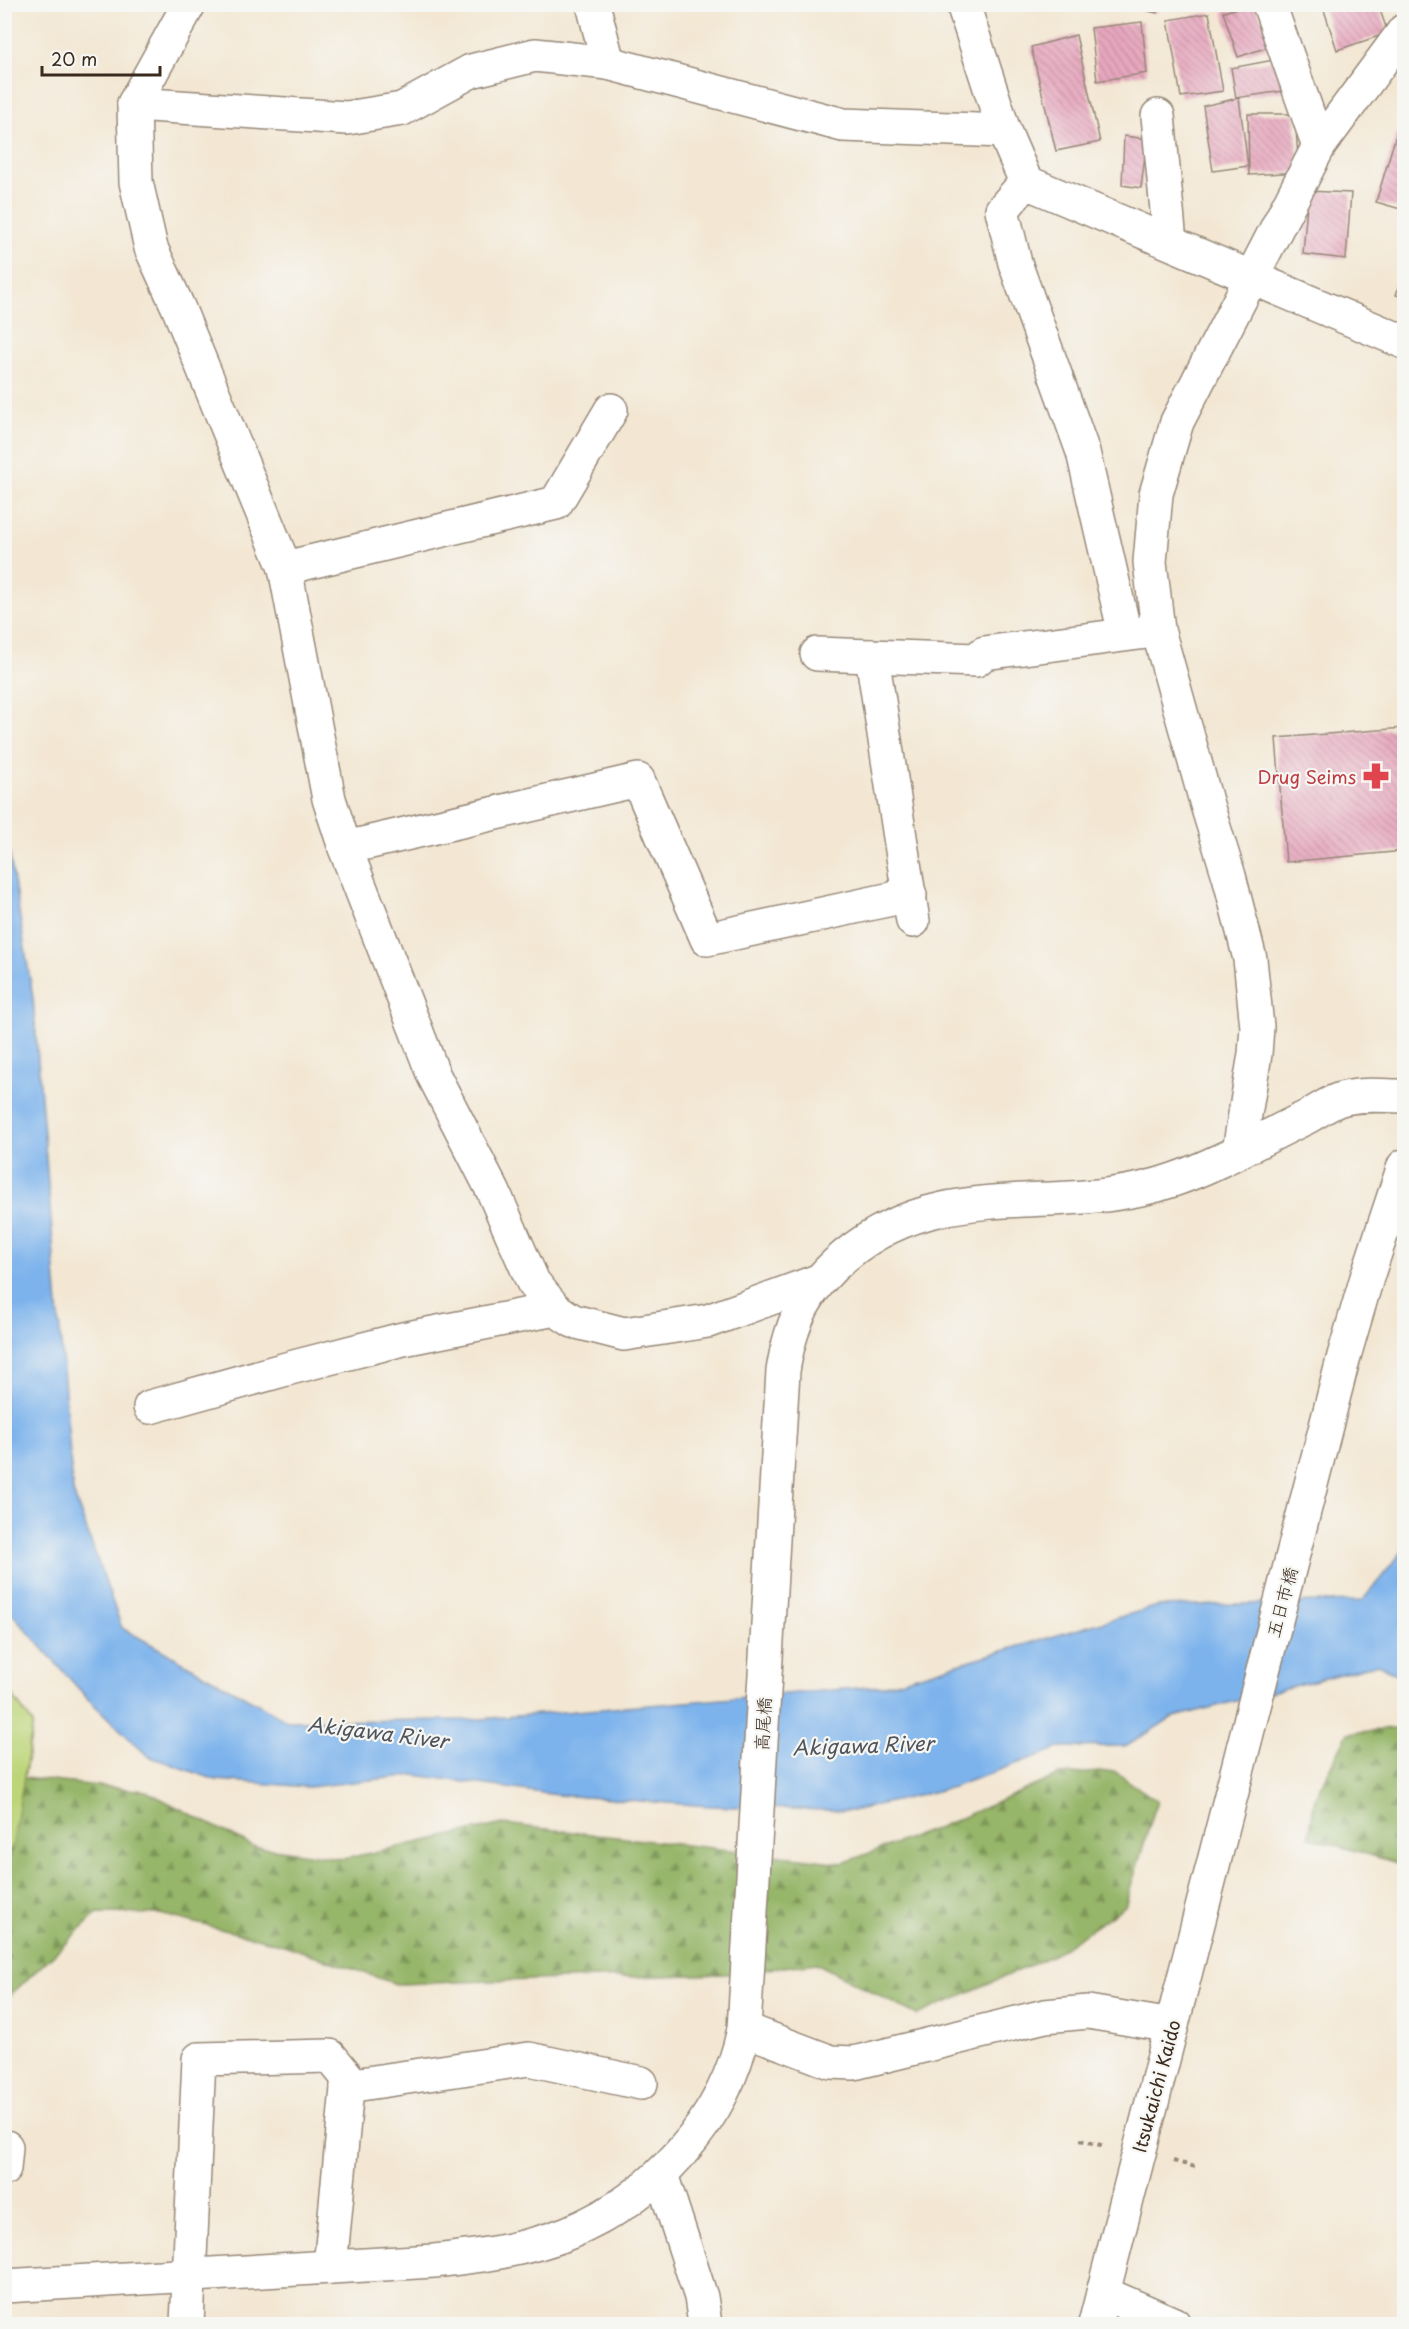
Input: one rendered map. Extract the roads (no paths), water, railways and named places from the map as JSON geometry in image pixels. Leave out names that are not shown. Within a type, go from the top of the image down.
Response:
[{"type":"street","points":[[189,4],[134,104],[136,182],[151,248],[178,307],[285,568],[329,799],[345,848],[434,1076],[493,1191],[533,1282],[555,1308],[573,1321],[624,1334],[708,1321],[818,1281],[836,1263],[866,1240],[896,1223],[924,1213],[976,1202],[1076,1198],[1136,1191],[1174,1180],[1239,1151],[1341,1099],[1404,1096]]},
{"type":"street","points":[[593,4],[608,63]]},
{"type":"street","points":[[963,4],[1004,131],[1026,182],[1253,276],[1404,342]]},
{"type":"street","points":[[1269,4],[1318,146]]},
{"type":"street","points":[[1239,1151],[1255,1054],[1257,1027],[1250,959],[1229,876],[1206,805],[1158,630],[1150,562],[1156,494],[1177,422],[1318,146],[1404,31]]},
{"type":"street","points":[[134,104],[347,118],[402,109],[471,71],[535,55],[608,63],[843,125],[1004,131]]},
{"type":"street","points":[[1158,116],[1170,242]]},
{"type":"street","points":[[1026,182],[1002,210],[1015,263],[1083,452],[1125,634]]},
{"type":"street","points":[[285,568],[556,503],[611,410]]},
{"type":"street","points":[[817,654],[976,660],[984,653],[1158,630]]},
{"type":"street","points":[[345,848],[638,780],[707,939],[912,908],[872,656]]},
{"type":"street","name":"五日市橋","points":[[1217,1848],[1344,1356],[1368,1274],[1404,1166]]},
{"type":"street","name":"高尾橋","points":[[4,2286],[443,2260],[499,2252],[568,2233],[604,2215],[661,2174],[694,2136],[718,2099],[735,2064],[744,2029],[780,1397],[786,1350],[796,1316],[818,1281]]},
{"type":"street","points":[[150,1407],[403,1339],[555,1308]]},
{"type":"street","name":"Itsukaichi Kaido","points":[[1095,2325],[1217,1848]]},
{"type":"street","points":[[744,2029],[831,2062],[855,2063],[1045,2016],[1088,2012],[1172,2026]]},
{"type":"street","points":[[187,2325],[199,2059],[330,2056],[348,2078],[330,2267]]},
{"type":"street","points":[[347,2086],[529,2059],[641,2083]]},
{"type":"street","points":[[661,2174],[701,2297],[705,2325]]},
{"type":"street","points":[[1103,2293],[1174,2325]]},
{"type":"water","name":"Akigawa River","points":[[4,820],[33,998],[73,1492],[122,1628],[288,1721],[468,1720],[882,1686],[1158,1606],[1362,1601],[1402,1552],[1404,1542],[1404,1678],[1378,1664],[1171,1718],[1127,1746],[1062,1747],[953,1787],[853,1811],[710,1806],[557,1795],[415,1775],[309,1787],[216,1780],[148,1756],[87,1698],[6,1607],[4,1592]]},
{"type":"place","name":"Drug Seims","points":[[1376,776]]}]
